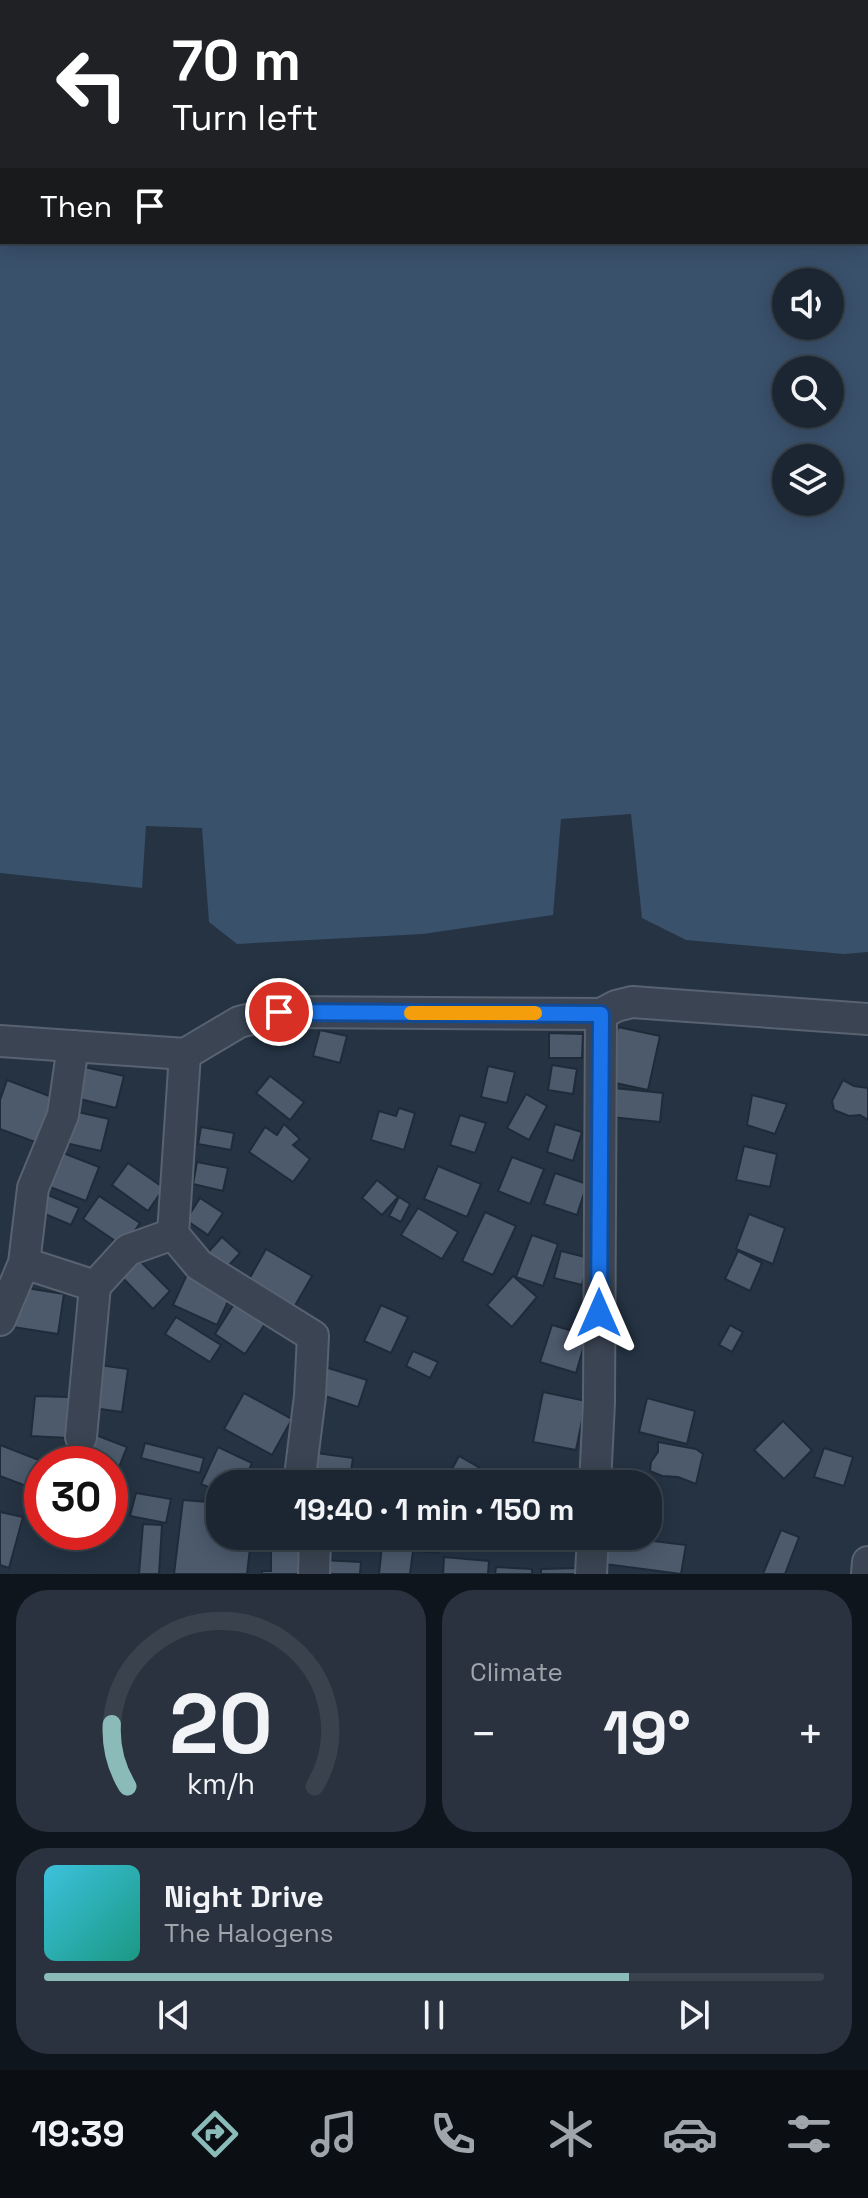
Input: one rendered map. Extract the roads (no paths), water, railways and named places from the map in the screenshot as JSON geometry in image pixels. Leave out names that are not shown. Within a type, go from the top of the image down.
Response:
[{"type":"street","points":[[0,1041],[185,1054],[239,1022],[279,1012],[601,1014],[632,1002],[868,1019]]},
{"type":"street","points":[[596,1470],[599,1388],[601,1014]]},
{"type":"street","points":[[0,1320],[24,1263],[33,1188],[63,1115],[73,1046]]},
{"type":"street","points":[[185,1054],[173,1234],[199,1265],[313,1336],[310,1396],[301,1470]]},
{"type":"street","points":[[81,1437],[95,1286],[128,1250],[173,1234]]},
{"type":"street","points":[[24,1263],[95,1286]]},
{"type":"street","points":[[314,1574],[315,1550]]},
{"type":"street","points":[[591,1574],[592,1550]]},
{"type":"street","points":[[867,1574],[868,1562]]},
{"type":"water","points":[[0,244],[868,244],[868,952],[844,954],[686,940],[642,918],[631,814],[561,819],[553,915],[423,934],[237,944],[209,922],[202,828],[146,826],[142,888],[0,873]]}]
